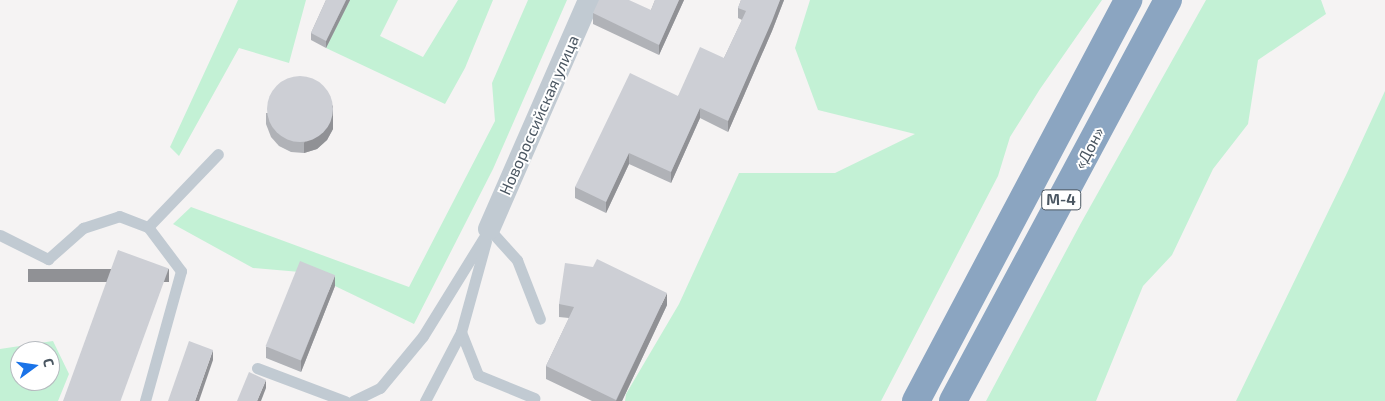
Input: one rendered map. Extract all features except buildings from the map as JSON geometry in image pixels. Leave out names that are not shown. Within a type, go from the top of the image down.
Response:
[{"type":"highway","name":"«Дон»","points":[[953,401],[1168,0]]},
{"type":"highway","name":"«Дон»","points":[[916,401],[1126,1]]},
{"type":"street","name":"Новороссийская улица","points":[[489,229],[589,0]]},
{"type":"lane","points":[[148,227],[218,154]]},
{"type":"lane","points":[[0,235],[48,258],[83,228],[119,216],[148,227],[181,271],[145,401]]},
{"type":"lane","points":[[489,229],[518,260],[540,319]]},
{"type":"lane","points":[[425,401],[461,332],[489,229]]},
{"type":"lane","points":[[353,401],[380,388],[423,336],[489,229]]},
{"type":"lane","points":[[461,332],[478,375],[534,398]]},
{"type":"lane","points":[[257,368],[345,401]]},
{"type":"green space","points":[[238,0],[306,0],[289,63],[239,48],[179,156],[170,147]]},
{"type":"green space","points":[[349,0],[398,0],[380,36],[423,57],[458,0],[493,0],[465,68],[445,104],[326,48]]},
{"type":"green space","points":[[528,0],[567,0],[493,169],[414,324],[335,286],[300,272],[253,268],[173,224],[191,207],[409,287],[495,121],[492,83]]},
{"type":"green space","points":[[810,0],[1102,0],[1040,89],[1010,137],[998,176],[881,401],[625,401],[626,394],[679,304],[739,173],[835,173],[915,134],[818,110],[795,48]]},
{"type":"green space","points":[[1206,0],[1321,0],[1326,14],[1258,60],[1248,124],[1213,169],[1172,255],[1143,286],[1096,401],[986,401],[1081,223]]},
{"type":"green space","points":[[1385,91],[1385,401],[1236,401],[1347,173]]},
{"type":"green space","points":[[10,347],[10,391],[60,391],[60,355],[69,374],[58,401],[0,401],[0,349]]}]
